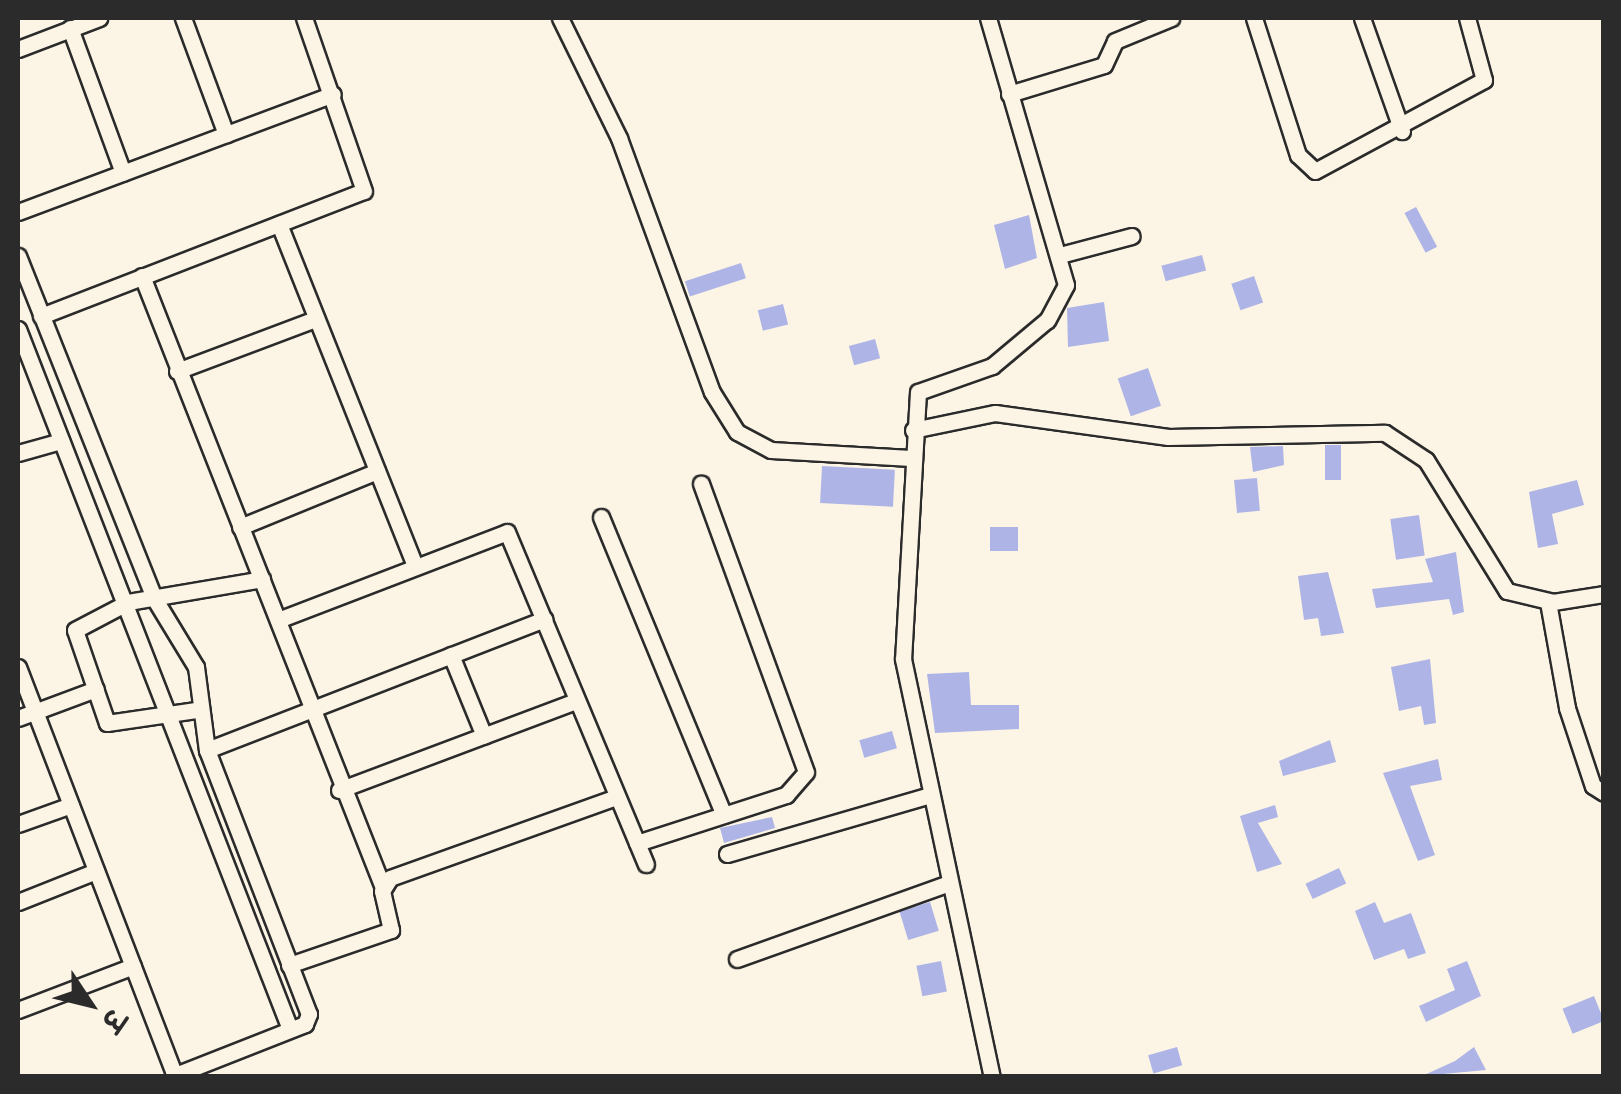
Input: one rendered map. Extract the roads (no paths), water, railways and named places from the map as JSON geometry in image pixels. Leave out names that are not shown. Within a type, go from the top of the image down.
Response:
[{"type":"street","points":[[18,49],[100,18]]},
{"type":"street","points":[[183,18],[226,134]]},
{"type":"street","points":[[41,316],[364,191],[334,94],[304,18]]},
{"type":"street","points":[[560,18],[635,178],[712,392],[737,432],[771,450],[911,458]]},
{"type":"street","points":[[988,18],[1060,255],[1059,305],[992,366],[918,392],[911,458],[904,669],[946,884],[992,1076]]},
{"type":"street","points":[[1008,94],[1104,65],[1115,41],[1172,18]]},
{"type":"street","points":[[1254,18],[1308,170],[1402,131],[1484,80],[1467,18]]},
{"type":"street","points":[[1362,18],[1402,131]]},
{"type":"street","points":[[70,28],[123,173]]},
{"type":"street","points":[[18,212],[334,94]]},
{"type":"street","points":[[279,224],[415,565]]},
{"type":"street","points":[[1060,255],[1132,236]]},
{"type":"street","points":[[18,256],[25,298],[41,316],[154,598],[200,677],[196,710],[207,750],[309,1014],[290,1029],[174,1076],[18,667]]},
{"type":"street","points":[[142,276],[278,620],[339,790],[382,885],[391,930],[289,965]]},
{"type":"street","points":[[177,371],[315,319]]},
{"type":"street","points":[[18,329],[128,602],[290,1029]]},
{"type":"street","points":[[913,430],[995,413],[1168,438],[1386,433],[1426,460],[1499,584],[1548,602],[1604,594]]},
{"type":"street","points":[[18,452],[61,441]]},
{"type":"street","points":[[240,527],[377,471]]},
{"type":"street","points":[[637,844],[786,795],[806,772],[701,484]]},
{"type":"street","points":[[602,517],[724,816]]},
{"type":"street","points":[[278,620],[507,532],[614,798],[646,864]]},
{"type":"street","points":[[196,710],[110,726],[75,630],[128,602],[262,580]]},
{"type":"street","points":[[1548,602],[1567,708],[1592,786],[1604,794]]},
{"type":"street","points":[[207,750],[544,619]]},
{"type":"street","points":[[451,655],[484,736]]},
{"type":"street","points":[[18,718],[96,688]]},
{"type":"street","points":[[339,790],[576,702]]},
{"type":"street","points":[[727,854],[927,796]]},
{"type":"street","points":[[382,885],[614,798]]},
{"type":"street","points":[[18,824],[71,805]]},
{"type":"street","points":[[18,902],[96,871]]},
{"type":"street","points":[[737,959],[946,884]]},
{"type":"street","points":[[18,1010],[133,966]]}]
